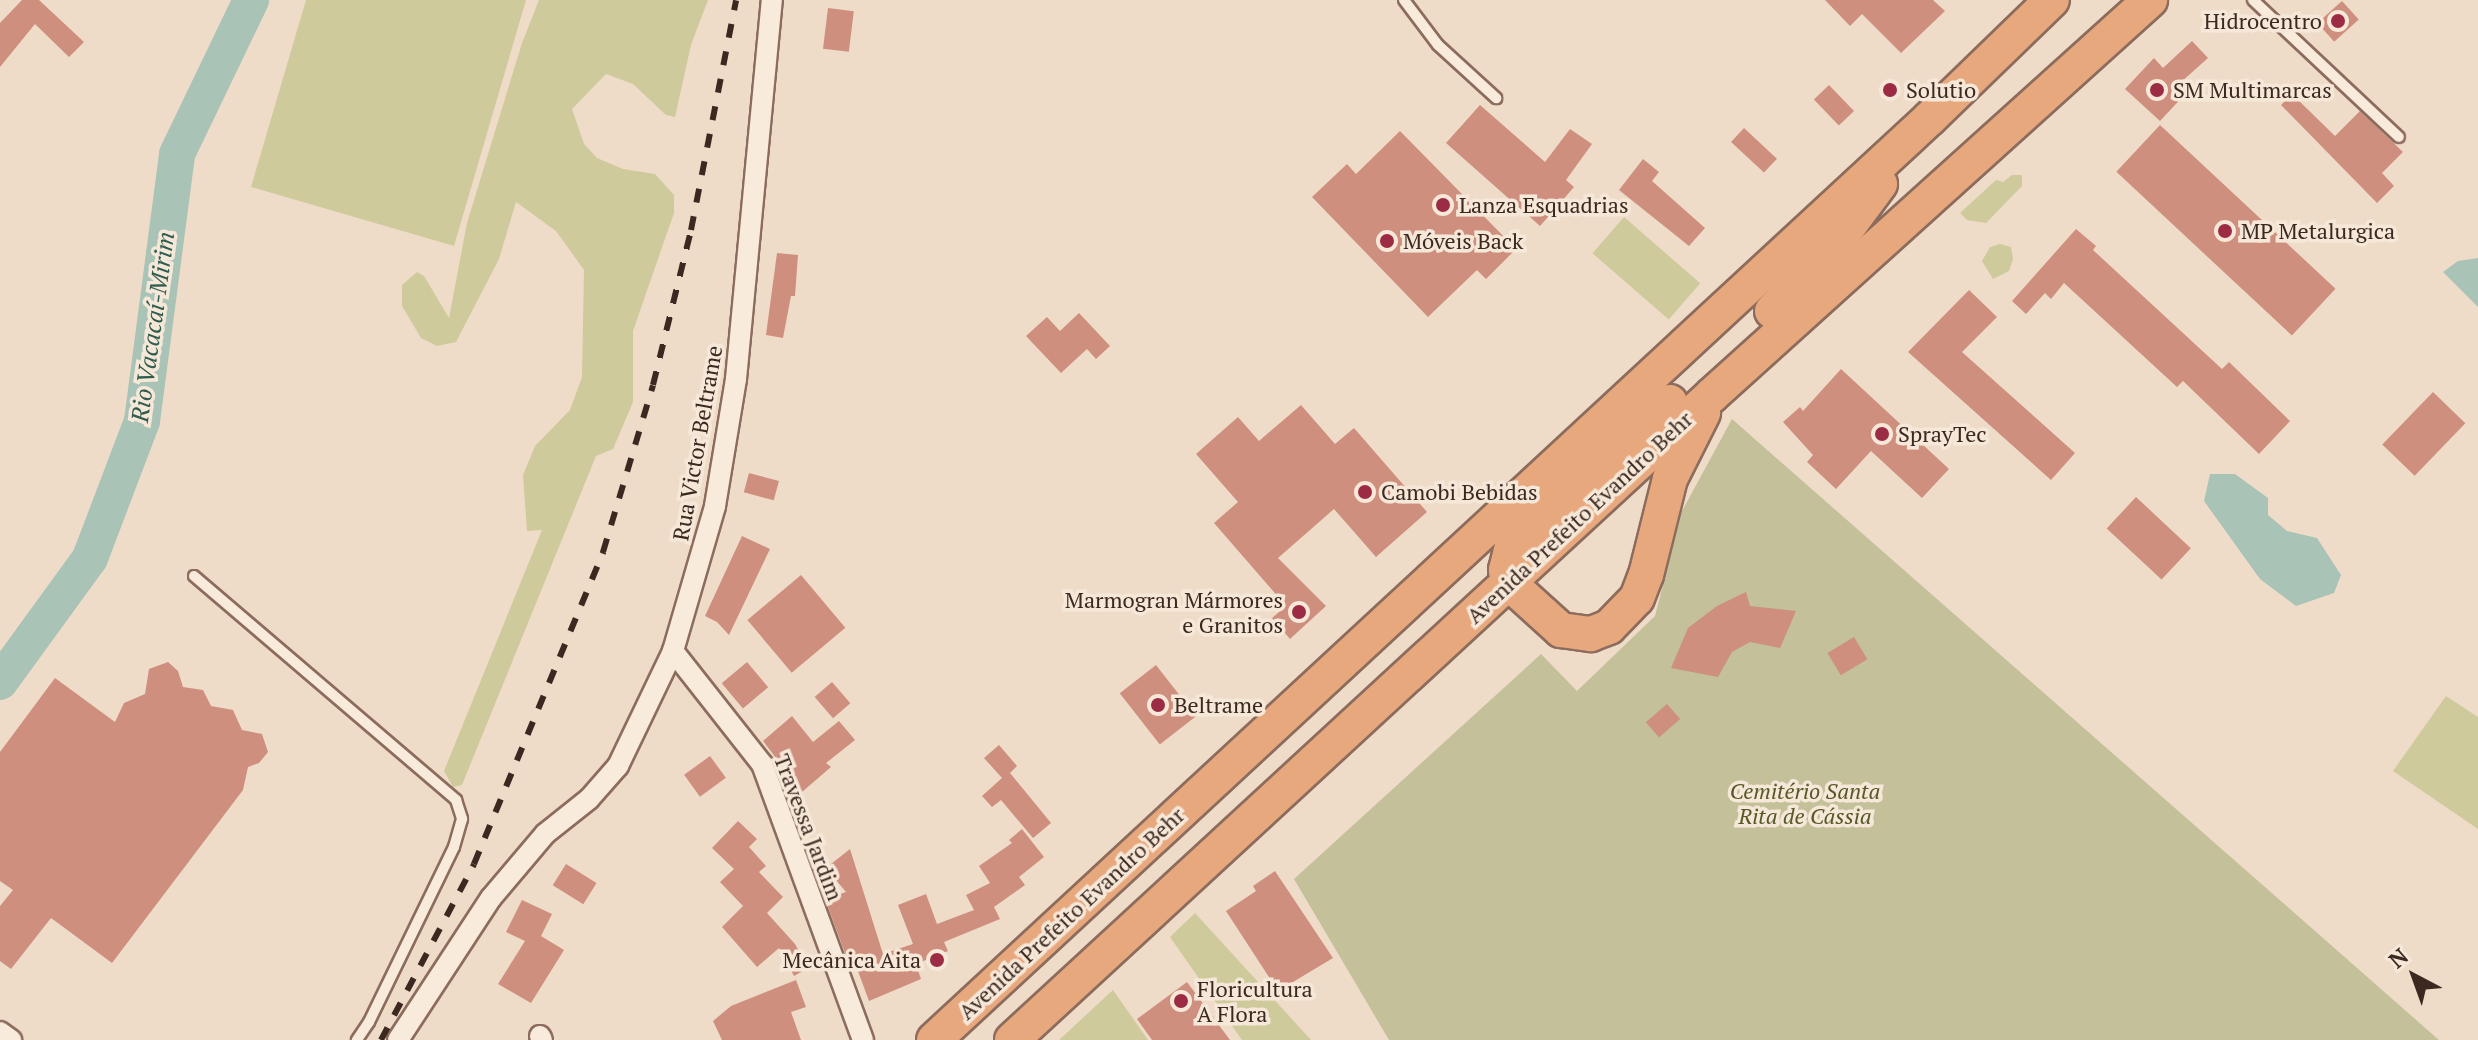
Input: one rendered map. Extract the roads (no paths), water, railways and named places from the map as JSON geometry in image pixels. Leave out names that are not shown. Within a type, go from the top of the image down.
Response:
[{"type":"highway","name":"Avenida Prefeito Evandro Behr","points":[[934,1040],[1929,119],[2052,0]]},
{"type":"highway","name":"Avenida Prefeito Evandro Behr","points":[[1012,1040],[1712,395],[2150,0]]},
{"type":"highway","points":[[1712,395],[1670,479],[1646,575],[1637,598],[1609,627],[1591,634],[1561,630],[1508,582],[1506,570],[1513,542],[1801,285],[1832,249],[1929,119]]},
{"type":"street","name":"Rua Victor Beltrame","points":[[398,1040],[491,898],[545,834],[589,799],[618,766],[673,651],[715,506],[719,481],[749,265],[772,0]]},
{"type":"street","name":"Travessa Jardim","points":[[673,651],[762,764],[863,1040]]},
{"type":"street","points":[[0,1032],[11,1040]]},
{"type":"lane","points":[[1404,0],[1438,45],[1496,98]]},
{"type":"lane","points":[[2253,0],[2399,137]]},
{"type":"lane","points":[[194,576],[456,800],[462,819],[454,847],[369,1022],[357,1040]]},
{"type":"waterway","name":"Rio Vacacaí-Mirim","points":[[0,682],[90,558],[142,421],[177,154],[251,0]]},
{"type":"railway","points":[[381,1040],[474,864],[603,552],[653,385],[691,230],[736,0]]},
{"type":"place","name":"Hidrocentro","points":[[2338,21]]},
{"type":"place","name":"Solutio","points":[[1890,90]]},
{"type":"place","name":"SM Multimarcas","points":[[2157,90]]},
{"type":"place","name":"Lanza Esquadrias","points":[[1443,205]]},
{"type":"place","name":"MP Metalurgica","points":[[2225,231]]},
{"type":"place","name":"Móveis Back","points":[[1387,241]]},
{"type":"place","name":"SprayTec","points":[[1882,434]]},
{"type":"place","name":"Camobi Bebidas","points":[[1365,492]]},
{"type":"place","name":"Marmogran Mármores e Granitos","points":[[1299,612]]},
{"type":"place","name":"Beltrame","points":[[1158,705]]},
{"type":"place","name":"Mecânica Aita","points":[[937,960]]},
{"type":"place","name":"Floricultura A Flora","points":[[1181,1001]]},
{"type":"park label","name":"Cemitério Santa Rita de Cássia","points":[[1805,802]]}]
